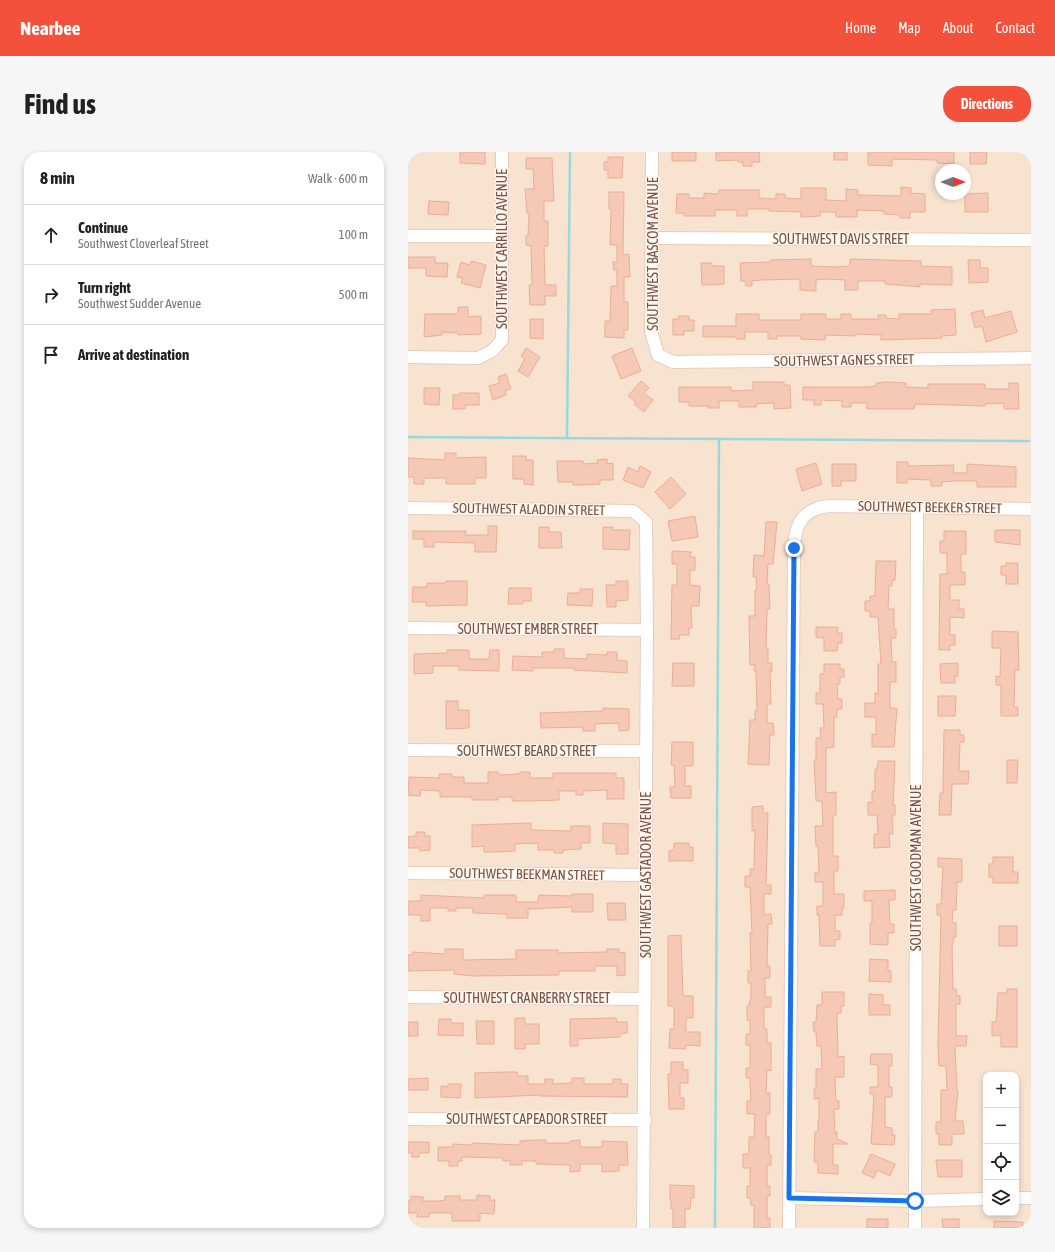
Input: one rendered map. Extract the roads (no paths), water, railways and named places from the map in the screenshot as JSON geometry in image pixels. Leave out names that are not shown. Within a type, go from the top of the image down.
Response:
[{"type":"street","name":"SOUTHWEST CARRILLO AVENUE","points":[[408,357],[478,358],[492,351],[502,340],[502,152]]},
{"type":"street","name":"SOUTHWEST BASCOM AVENUE","points":[[652,152],[651,331],[658,355]]},
{"type":"street","points":[[408,236],[502,236]]},
{"type":"street","name":"SOUTHWEST DAVIS STREET","points":[[652,238],[1031,240]]},
{"type":"street","name":"SOUTHWEST AGNES STREET","points":[[658,355],[672,362],[1031,358]]},
{"type":"street","name":"SOUTHWEST BEEKER STREET","points":[[789,1228],[795,537],[800,522],[805,515],[812,510],[829,506],[1031,508]]},
{"type":"street","name":"SOUTHWEST ALADDIN STREET","points":[[408,508],[633,511],[646,522]]},
{"type":"street","name":"SOUTHWEST GOODMAN AVENUE","points":[[915,1228],[917,508]]},
{"type":"street","name":"SOUTHWEST GASTADOR AVENUE","points":[[643,1228],[645,1120],[646,522]]},
{"type":"street","name":"SOUTHWEST EMBER STREET","points":[[408,628],[647,630]]},
{"type":"street","name":"SOUTHWEST BEARD STREET","points":[[408,750],[646,751]]},
{"type":"street","name":"SOUTHWEST BEEKMAN STREET","points":[[408,873],[646,875]]},
{"type":"street","name":"SOUTHWEST CRANBERRY STREET","points":[[408,997],[645,999]]},
{"type":"street","name":"SOUTHWEST CAPEADOR STREET","points":[[408,1119],[645,1120]]},
{"type":"street","points":[[789,1198],[915,1201],[983,1199]]},
{"type":"street","points":[[1019,1198],[1031,1198]]},
{"type":"waterway","points":[[567,438],[570,152]]},
{"type":"waterway","points":[[408,437],[1029,441]]},
{"type":"waterway","points":[[715,1228],[719,439]]}]
